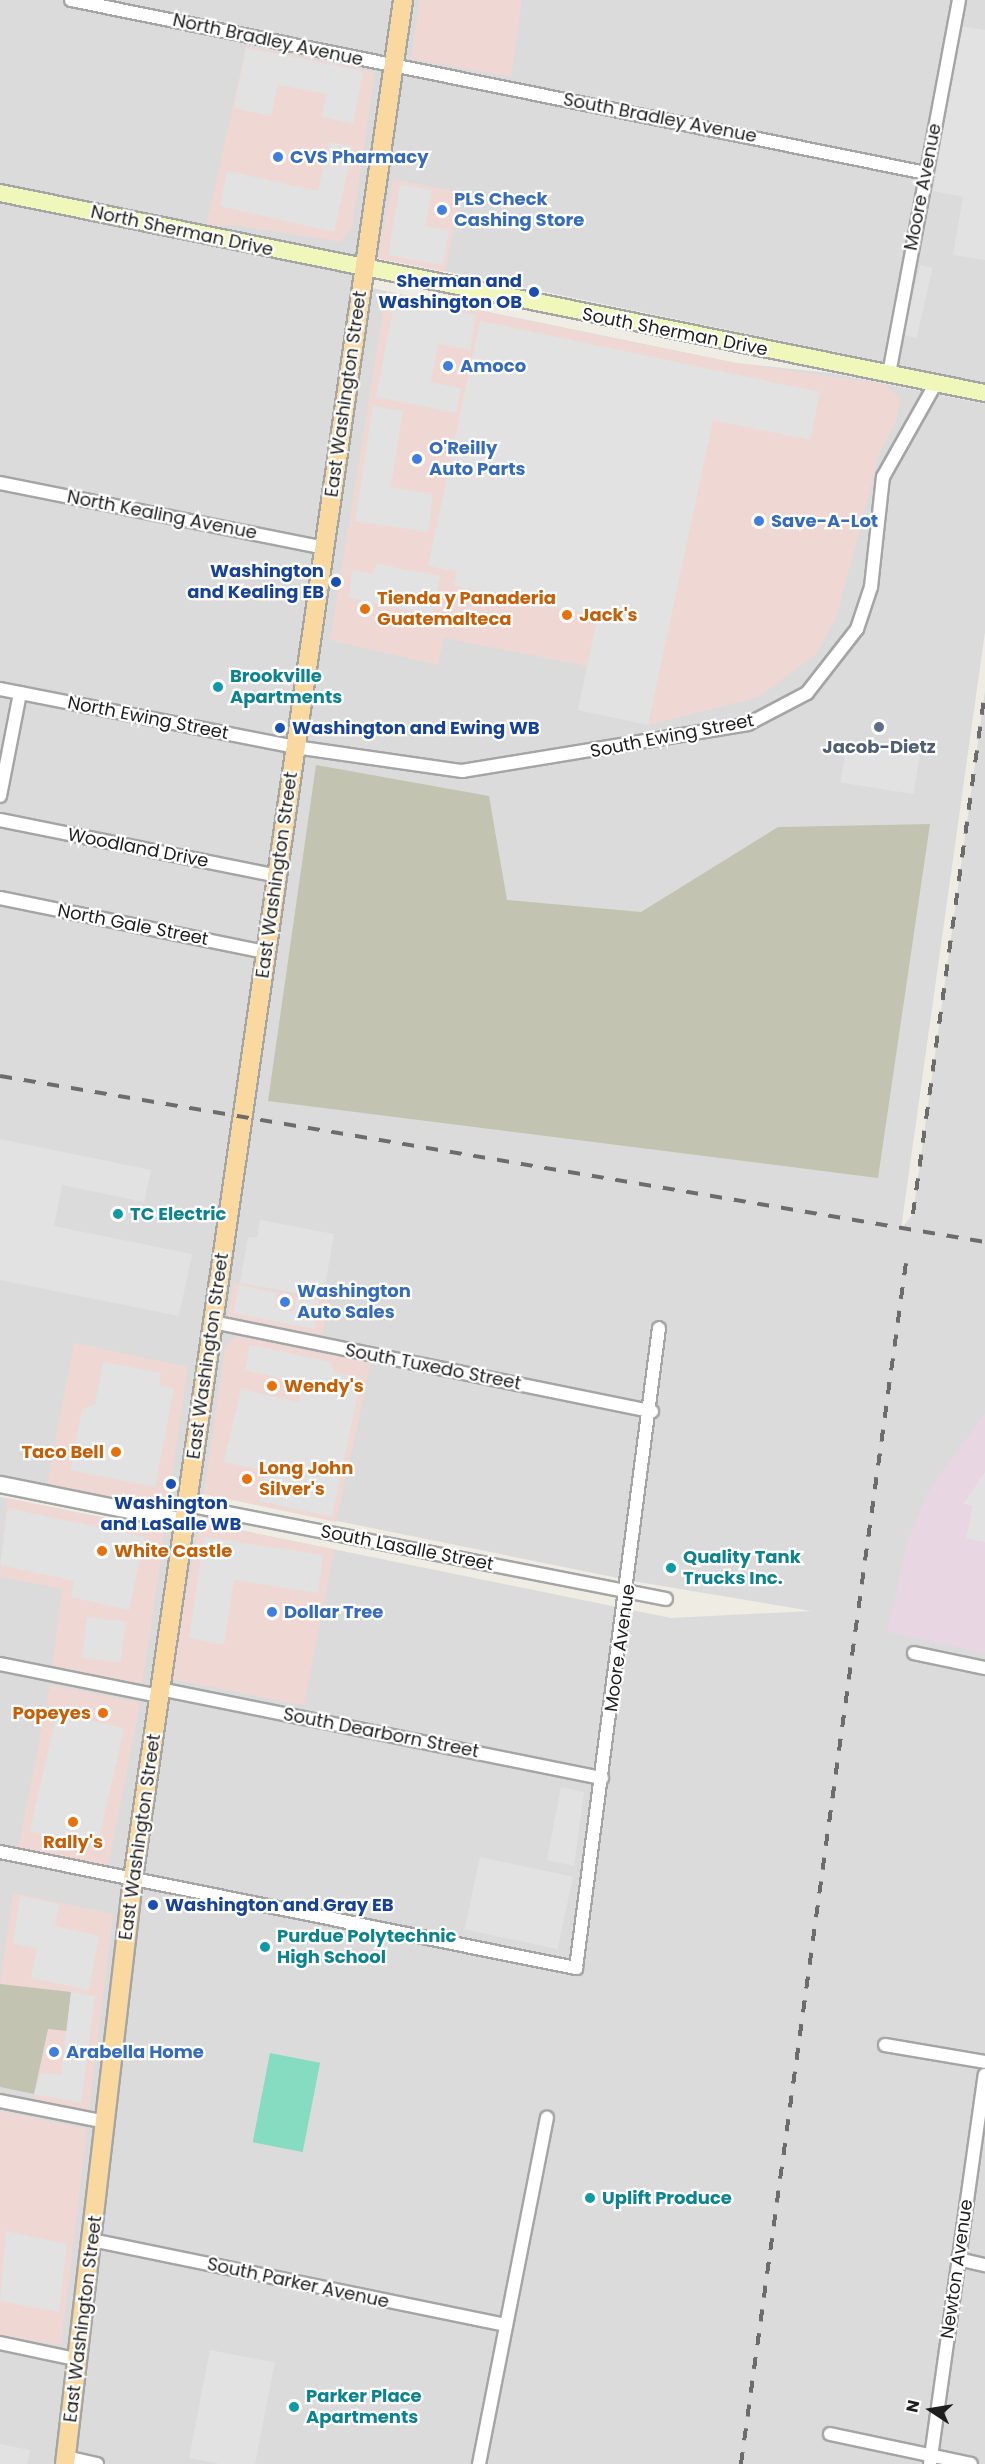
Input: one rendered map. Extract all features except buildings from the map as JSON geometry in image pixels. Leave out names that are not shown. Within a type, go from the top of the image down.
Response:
[{"type":"main road","name":"East Washington Street","points":[[66,2461],[133,1879],[403,0]]},
{"type":"main road","name":"North Sherman Drive","points":[[0,193],[364,270]]},
{"type":"main road","name":"South Sherman Drive","points":[[364,270],[985,393]]},
{"type":"street","name":"North Bradley Avenue","points":[[71,0],[393,66]]},
{"type":"street","name":"Moore Avenue","points":[[889,374],[959,0]]},
{"type":"street","name":"South Bradley Avenue","points":[[393,66],[926,173]]},
{"type":"street","name":"South Ewing Street","points":[[295,747],[462,771],[736,727],[782,710],[829,671],[856,629],[871,587],[883,477],[936,383]]},
{"type":"street","name":"North Kealing Avenue","points":[[0,483],[324,548]]},
{"type":"street","name":"North Ewing Street","points":[[0,689],[295,747]]},
{"type":"street","points":[[0,796],[20,693]]},
{"type":"street","name":"Woodland Drive","points":[[0,820],[277,876]]},
{"type":"street","name":"North Gale Street","points":[[0,898],[266,952]]},
{"type":"street","name":"South Tuxedo Street","points":[[213,1322],[652,1411]]},
{"type":"street","name":"Moore Avenue","points":[[133,1879],[576,1968],[652,1411],[659,1328]]},
{"type":"street","points":[[0,1484],[186,1513]]},
{"type":"street","name":"South Lasalle Street","points":[[186,1513],[666,1599]]},
{"type":"street","points":[[914,1653],[985,1668]]},
{"type":"street","name":"South Dearborn Street","points":[[0,1664],[602,1778]]},
{"type":"street","points":[[0,1852],[133,1879]]},
{"type":"street","points":[[885,2045],[985,2062]]},
{"type":"street","name":"Newton Avenue","points":[[930,2460],[985,2075]]},
{"type":"street","points":[[0,2101],[106,2122]]},
{"type":"street","points":[[479,2464],[547,2118]]},
{"type":"street","name":"South Parker Avenue","points":[[92,2240],[505,2325]]},
{"type":"street","points":[[958,2259],[985,2265]]},
{"type":"street","points":[[0,2343],[79,2360]]},
{"type":"street","points":[[830,2434],[930,2460],[972,2464]]},
{"type":"street","points":[[66,2461],[97,2464]]},
{"type":"shaded area","points":[[0,0],[985,0],[985,383],[367,255],[362,286],[736,363],[831,373],[985,404],[985,632],[901,1229],[913,1214],[985,691],[985,2464],[0,2464],[0,1497],[165,1530],[220,1526],[671,1618],[811,1611],[638,1582],[204,1494],[188,1498],[184,1521],[0,1484]]},
{"type":"shaded area","points":[[420,0],[522,0],[511,77],[411,59]]},
{"type":"shaded area","points":[[961,26],[985,30],[985,260],[953,255],[963,197],[933,191]]},
{"type":"shaded area","points":[[246,46],[375,72],[352,227],[340,242],[236,225],[206,227]]},
{"type":"shaded area","points":[[246,48],[363,71],[353,124],[322,117],[326,94],[278,85],[271,116],[234,108]]},
{"type":"shaded area","points":[[329,142],[353,147],[334,232],[220,206],[227,171],[318,191]]},
{"type":"shaded area","points":[[393,179],[461,192],[445,272],[378,259]]},
{"type":"shaded area","points":[[400,185],[432,190],[425,226],[449,230],[443,265],[388,255]]},
{"type":"shaded area","points":[[920,265],[933,268],[916,338],[904,335]]},
{"type":"shaded area","points":[[386,292],[736,363],[884,384],[901,399],[896,422],[880,452],[837,615],[816,654],[758,697],[648,725],[578,710],[587,666],[444,638],[438,665],[330,640]]},
{"type":"shaded area","points":[[395,299],[476,315],[470,350],[438,344],[431,382],[461,388],[456,413],[376,397]]},
{"type":"shaded area","points":[[480,321],[820,392],[810,440],[713,420],[648,725],[578,710],[598,616],[454,586],[457,572],[428,566]]},
{"type":"shaded area","points":[[373,406],[403,411],[391,487],[433,494],[428,532],[355,521]]},
{"type":"shaded area","points":[[377,564],[440,576],[432,615],[349,598],[352,570],[372,574]]},
{"type":"shaded area","points":[[847,741],[920,753],[914,794],[840,782]]},
{"type":"shaded area","points":[[316,765],[489,796],[507,900],[641,912],[778,827],[930,824],[878,1178],[268,1101]]},
{"type":"shaded area","points":[[0,1139],[151,1170],[144,1202],[62,1185],[54,1226],[192,1254],[179,1316],[0,1280]]},
{"type":"shaded area","points":[[260,1220],[334,1234],[323,1298],[240,1283],[248,1237],[257,1238]]},
{"type":"shaded area","points":[[234,1282],[329,1301],[323,1335],[227,1316]]},
{"type":"shaded area","points":[[239,1285],[277,1293],[275,1307],[294,1311],[297,1296],[319,1301],[314,1329],[233,1313]]},
{"type":"shaded area","points":[[236,1336],[371,1363],[336,1522],[204,1494],[225,1348]]},
{"type":"shaded area","points":[[74,1343],[188,1367],[168,1502],[154,1506],[47,1484]]},
{"type":"shaded area","points":[[250,1345],[331,1362],[334,1372],[361,1378],[332,1517],[260,1501],[266,1471],[224,1462],[241,1389],[299,1402],[303,1383],[245,1370]]},
{"type":"shaded area","points":[[103,1362],[161,1373],[159,1385],[174,1388],[155,1487],[70,1470],[82,1410],[95,1404]]},
{"type":"shaded area","points":[[985,1413],[985,1653],[887,1632],[908,1541],[928,1492]]},
{"type":"shaded area","points":[[985,1472],[985,1542],[966,1538],[973,1506],[963,1504]]},
{"type":"shaded area","points":[[7,1498],[165,1530],[142,1685],[52,1667],[62,1589],[0,1577]]},
{"type":"shaded area","points":[[8,1508],[145,1537],[129,1610],[71,1597],[74,1581],[0,1565]]},
{"type":"shaded area","points":[[200,1523],[334,1549],[304,1705],[170,1679]]},
{"type":"shaded area","points":[[204,1537],[323,1555],[318,1593],[234,1580],[224,1645],[189,1638]]},
{"type":"shaded area","points":[[87,1617],[126,1622],[121,1662],[82,1658]]},
{"type":"shaded area","points":[[50,1685],[140,1703],[108,1866],[18,1849]]},
{"type":"shaded area","points":[[57,1713],[124,1729],[97,1846],[30,1831]]},
{"type":"shaded area","points":[[561,1787],[584,1792],[574,1866],[547,1860]]},
{"type":"shaded area","points":[[480,1857],[573,1877],[558,1949],[465,1929]]},
{"type":"shaded area","points":[[13,1893],[113,1914],[89,2111],[33,2100],[48,2028],[67,2031],[0,1984]]},
{"type":"shaded area","points":[[20,1896],[59,1904],[55,1926],[99,1936],[89,1990],[31,1978],[37,1949],[13,1943]]},
{"type":"shaded area","points":[[0,1984],[71,1992],[67,2031],[48,2029],[34,2094],[0,2087]]},
{"type":"shaded area","points":[[71,1992],[95,1996],[81,2103],[34,2094],[41,2073],[61,2075]]},
{"type":"shaded area","points":[[0,2111],[87,2129],[61,2345],[0,2336]]},
{"type":"shaded area","points":[[6,2231],[67,2244],[59,2312],[0,2301]]},
{"type":"shaded area","points":[[210,2350],[275,2363],[255,2464],[220,2464],[189,2458]]},
{"type":"shaded area","points":[[0,2444],[30,2450],[27,2464],[0,2464]]},
{"type":"green space","points":[[270,2053],[320,2063],[303,2152],[253,2142]]},
{"type":"railway","points":[[913,1214],[985,691]]},
{"type":"railway","points":[[0,1076],[985,1242]]},
{"type":"railway","points":[[741,2464],[907,1255]]},
{"type":"place","name":"CVS Pharmacy","points":[[278,157]]},
{"type":"place","name":"PLS Check Cashing Store","points":[[442,210]]},
{"type":"place","name":"Sherman and Washington OB","points":[[534,292]]},
{"type":"place","name":"Amoco","points":[[448,366]]},
{"type":"place","name":"O'Reilly Auto Parts","points":[[417,459]]},
{"type":"place","name":"Save-A-Lot","points":[[759,521]]},
{"type":"place","name":"Washington and Kealing EB","points":[[336,582]]},
{"type":"place","name":"Tienda y Panaderia Guatemalteca","points":[[365,609]]},
{"type":"place","name":"Jack's","points":[[567,615]]},
{"type":"place","name":"Brookville Apartments","points":[[218,687]]},
{"type":"place","name":"Jacob-Dietz","points":[[879,727]]},
{"type":"place","name":"Washington and Ewing WB","points":[[280,728]]},
{"type":"place","name":"TC Electric","points":[[118,1214]]},
{"type":"place","name":"Washington Auto Sales","points":[[285,1302]]},
{"type":"place","name":"Wendy's","points":[[272,1386]]},
{"type":"place","name":"Taco Bell","points":[[116,1452]]},
{"type":"place","name":"Long John Silver's","points":[[247,1479]]},
{"type":"place","name":"Washington and LaSalle WB","points":[[171,1484]]},
{"type":"place","name":"White Castle","points":[[102,1551]]},
{"type":"place","name":"Quality Tank Trucks Inc.","points":[[671,1568]]},
{"type":"place","name":"Dollar Tree","points":[[272,1612]]},
{"type":"place","name":"Popeyes","points":[[103,1713]]},
{"type":"place","name":"Rally's","points":[[73,1822]]},
{"type":"place","name":"Washington and Gray EB","points":[[153,1905]]},
{"type":"place","name":"Purdue Polytechnic High School","points":[[265,1947]]},
{"type":"place","name":"Arabella Home","points":[[54,2052]]},
{"type":"place","name":"Uplift Produce","points":[[590,2198]]},
{"type":"place","name":"Parker Place Apartments","points":[[294,2407]]}]
